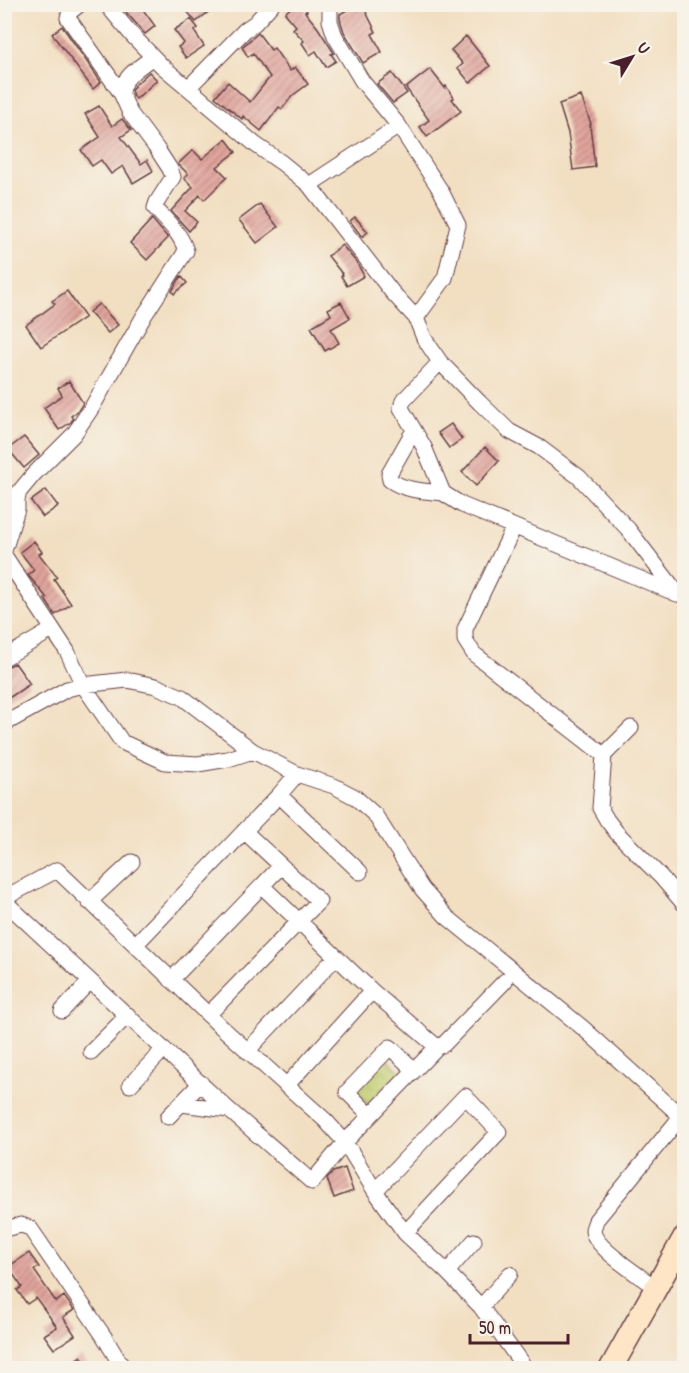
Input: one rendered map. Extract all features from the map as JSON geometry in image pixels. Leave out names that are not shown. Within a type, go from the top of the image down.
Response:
[{"type":"street","points":[[80,4],[70,12],[68,18],[121,93],[130,113],[170,169],[173,177],[155,208],[174,229],[186,251],[144,316],[91,409],[74,434],[33,474],[19,492],[16,500],[17,509],[4,553],[67,651],[83,685],[122,742],[165,762],[198,764],[228,759],[253,751]]},
{"type":"street","points":[[106,4],[153,57],[256,145],[309,185],[392,292],[416,318],[424,338],[440,362],[509,430],[539,447],[579,477],[628,529],[681,595]]},
{"type":"street","points":[[188,88],[272,4]]},
{"type":"street","points":[[330,4],[330,21],[335,36],[362,81],[399,126],[441,191],[458,225],[445,278],[416,318]]},
{"type":"street","points":[[121,93],[121,88],[127,78],[153,57]]},
{"type":"street","points":[[309,185],[399,126]]},
{"type":"street","points":[[440,362],[403,401],[401,408],[424,447],[443,493]]},
{"type":"street","points":[[414,430],[389,474],[390,480],[396,484],[417,490],[443,493],[462,505],[681,595]]},
{"type":"street","points":[[514,527],[465,629],[465,640],[474,654],[604,755]]},
{"type":"street","points":[[4,658],[52,630]]},
{"type":"street","points":[[4,724],[67,689],[127,680],[156,686],[182,697],[253,751],[297,774],[334,786],[355,797],[375,815],[422,889],[447,917],[583,1028],[684,1116],[596,1220],[593,1229],[595,1237],[608,1252],[656,1288]]},
{"type":"street","points":[[631,728],[604,755],[600,808],[617,832],[684,904]]},
{"type":"street","points":[[135,945],[297,774]]},
{"type":"street","points":[[279,795],[360,872]]},
{"type":"street","points":[[208,1015],[319,901],[244,831]]},
{"type":"street","points":[[89,902],[132,862]]},
{"type":"street","points":[[171,980],[281,866]]},
{"type":"street","points":[[505,981],[370,1115],[345,1142],[312,1182],[229,1110],[4,900],[57,870],[208,1015],[325,1120],[345,1142],[375,1191],[405,1233],[481,1307],[525,1368]]},
{"type":"street","points":[[262,885],[372,991],[437,1047]]},
{"type":"street","points":[[247,1051],[336,957]]},
{"type":"street","points":[[62,1011],[90,981]]},
{"type":"street","points":[[286,1086],[372,991]]},
{"type":"street","points":[[92,1052],[128,1016]]},
{"type":"street","points":[[370,1115],[347,1092],[390,1047],[414,1070]]},
{"type":"street","points":[[130,1085],[164,1049]]},
{"type":"street","points":[[168,1117],[201,1083]]},
{"type":"street","points":[[375,1191],[465,1096],[499,1132],[405,1233]]},
{"type":"street","points":[[181,1104],[229,1110]]},
{"type":"street","points":[[4,1229],[21,1225],[30,1228],[123,1368]]},
{"type":"street","points":[[611,1368],[684,1238]]},
{"type":"street","points":[[447,1272],[474,1241]]},
{"type":"street","points":[[481,1307],[510,1274]]},
{"type":"green space","points":[[385,1057],[404,1075],[372,1107],[354,1090]]},
{"type":"building","points":[[139,4],[155,26],[145,34],[126,12]]},
{"type":"building","points":[[181,4],[218,4],[196,22]]},
{"type":"building","points":[[295,4],[302,4],[307,11],[305,12],[334,53],[331,54],[336,61],[326,67],[316,51],[310,55],[302,43],[304,41],[293,29],[296,26],[285,13]]},
{"type":"building","points":[[362,4],[376,32],[372,34],[382,52],[363,63],[344,32],[340,19],[340,14]]},
{"type":"building","points":[[191,19],[198,28],[194,31],[204,46],[186,58],[178,47],[184,43],[174,30]]},
{"type":"building","points":[[62,26],[101,82],[93,89],[52,34]]},
{"type":"building","points":[[258,33],[271,50],[274,48],[290,71],[295,67],[308,84],[292,96],[282,109],[279,107],[261,131],[215,97],[228,82],[250,102],[270,77],[253,53],[248,57],[242,47]]},
{"type":"building","points":[[466,36],[490,66],[470,83],[458,68],[463,64],[451,50]]},
{"type":"building","points":[[430,69],[445,88],[446,86],[461,111],[427,137],[420,127],[429,120],[406,88]]},
{"type":"building","points":[[149,72],[157,80],[136,99],[131,90]]},
{"type":"building","points":[[392,73],[407,93],[393,103],[377,84]]},
{"type":"building","points":[[581,96],[591,124],[595,167],[573,170],[568,133],[559,104]]},
{"type":"building","points":[[99,106],[112,126],[122,119],[131,130],[121,137],[141,164],[147,160],[153,171],[133,183],[123,166],[111,174],[101,160],[92,166],[81,150],[100,137],[85,114]]},
{"type":"building","points":[[226,139],[236,152],[217,167],[227,177],[204,200],[200,195],[185,211],[197,222],[189,231],[171,211],[193,187],[184,178],[188,174],[178,164],[193,150],[202,159]]},
{"type":"building","points":[[260,204],[278,227],[257,243],[239,220]]},
{"type":"building","points":[[355,217],[368,232],[362,237],[350,221]]},
{"type":"building","points":[[152,219],[168,238],[147,260],[130,243]]},
{"type":"building","points":[[342,245],[357,263],[364,276],[347,286],[341,276],[343,275],[328,256]]},
{"type":"building","points":[[181,276],[187,283],[174,294],[172,291]]},
{"type":"building","points":[[67,291],[85,317],[41,347],[26,325],[55,304],[52,301]]},
{"type":"building","points":[[341,302],[350,318],[331,329],[339,343],[325,351],[311,327],[331,315],[328,309]]},
{"type":"building","points":[[99,304],[118,325],[108,333],[89,312]]},
{"type":"building","points":[[69,381],[83,403],[71,416],[73,419],[71,422],[59,430],[44,408],[62,395],[58,388]]},
{"type":"building","points":[[451,424],[462,439],[449,448],[438,433]]},
{"type":"building","points":[[24,437],[39,455],[24,468],[8,449]]},
{"type":"building","points":[[485,447],[499,461],[476,486],[462,472]]},
{"type":"building","points":[[46,490],[58,506],[43,517],[31,501]]},
{"type":"building","points":[[34,541],[42,552],[39,554],[57,577],[54,579],[71,604],[55,615],[45,599],[47,598],[28,575],[34,570],[20,552]]},
{"type":"building","points":[[15,663],[30,684],[4,701],[4,668]]},
{"type":"building","points":[[345,1168],[353,1191],[334,1198],[327,1179],[333,1172]]},
{"type":"building","points":[[29,1253],[39,1267],[34,1270],[56,1302],[64,1296],[74,1310],[63,1317],[75,1335],[54,1349],[44,1335],[57,1327],[36,1298],[27,1304],[17,1290],[22,1287],[8,1267]]},
{"type":"building","points":[[81,1356],[89,1368],[63,1368]]}]
